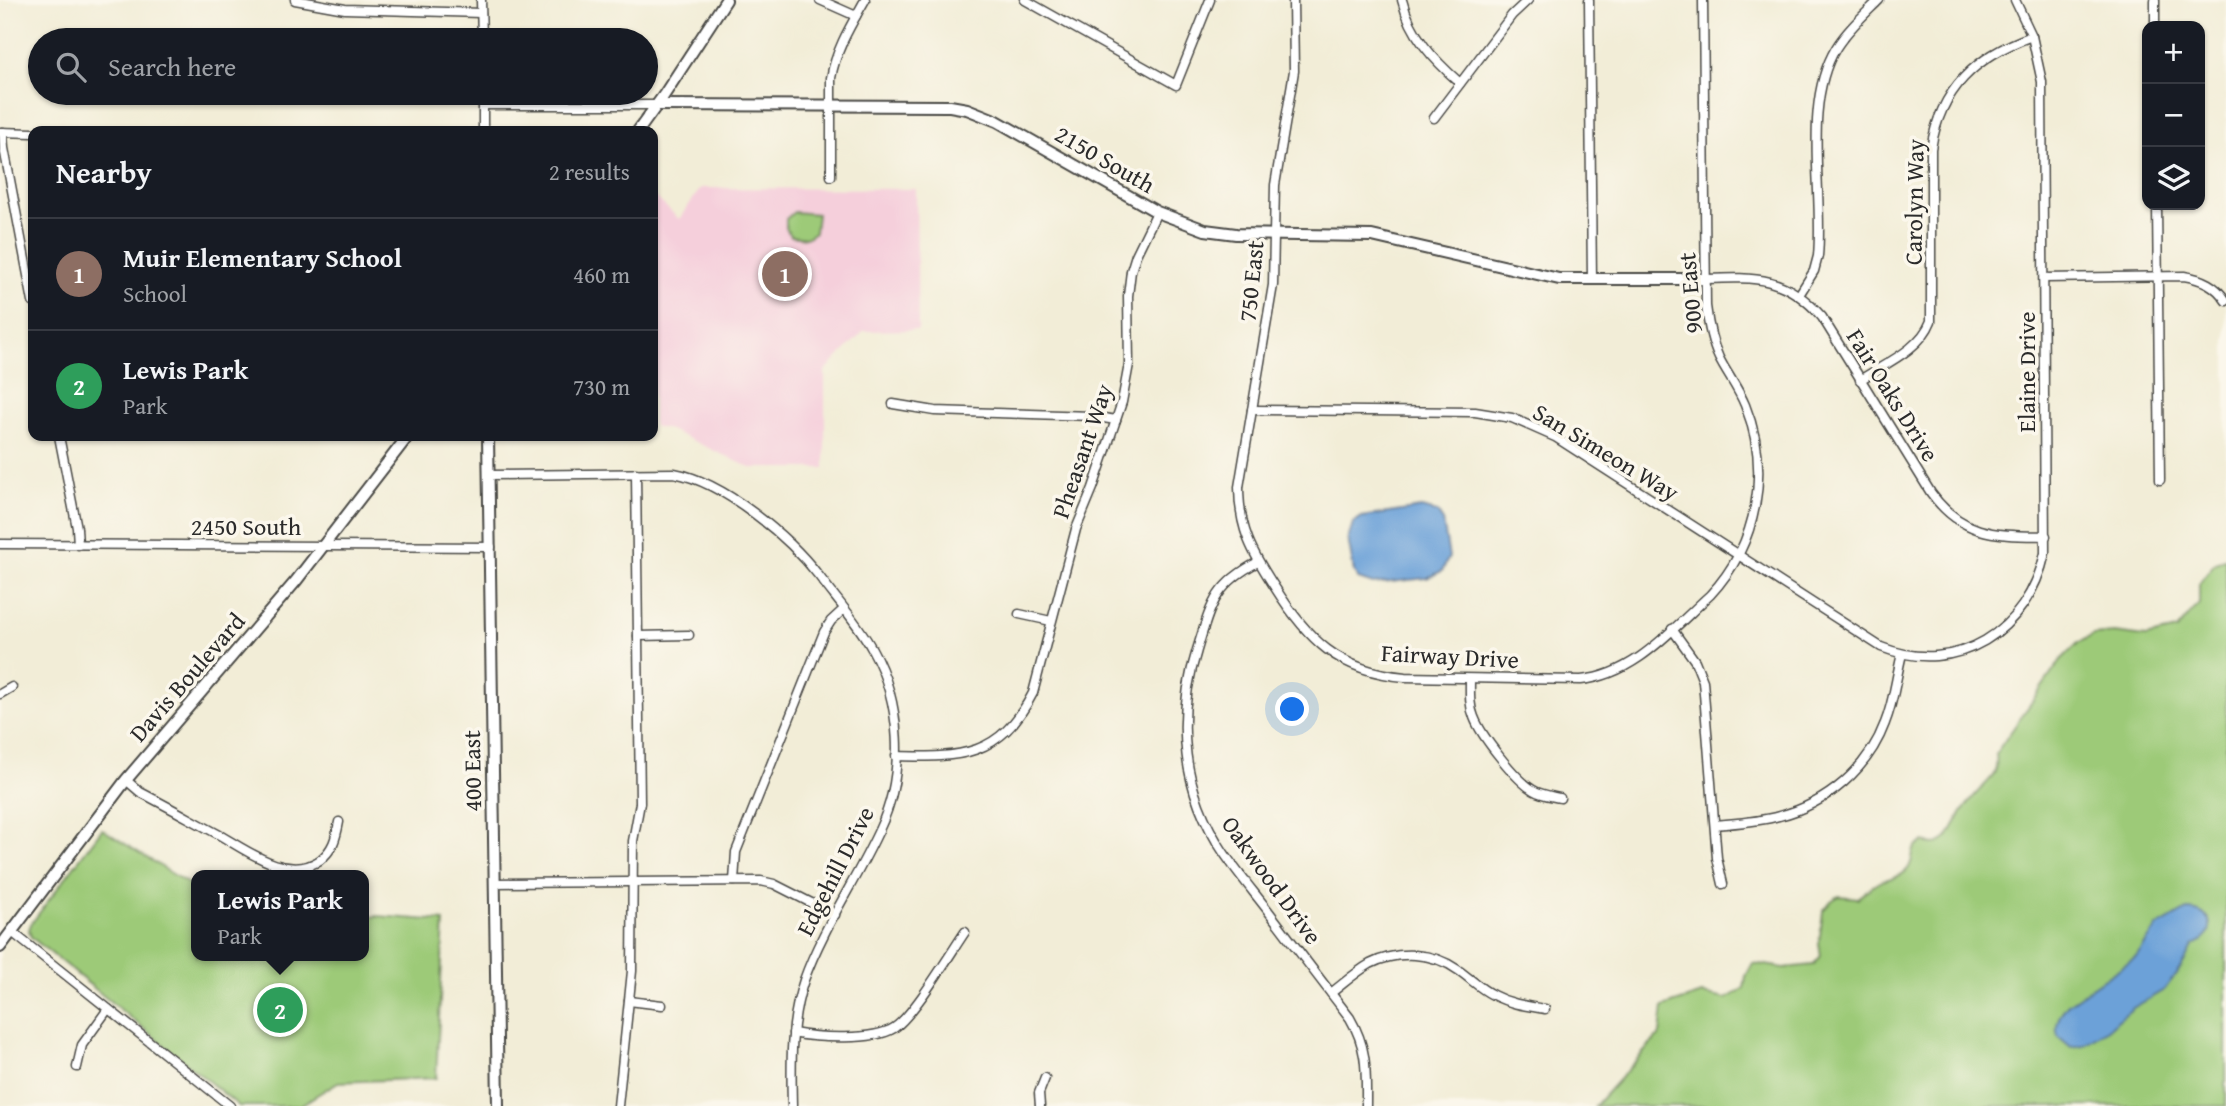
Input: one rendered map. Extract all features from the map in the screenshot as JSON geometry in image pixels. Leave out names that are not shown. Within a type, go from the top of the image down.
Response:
[{"type":"street","points":[[295,0],[345,9],[481,13]]},
{"type":"street","points":[[481,0],[482,28]]},
{"type":"street","points":[[658,103],[726,0]]},
{"type":"street","points":[[820,0],[856,16]]},
{"type":"street","points":[[831,176],[833,65],[865,0]]},
{"type":"street","points":[[1025,0],[1176,85],[1210,0]]},
{"type":"street","name":"750 East","points":[[1258,562],[1243,530],[1239,487],[1273,285],[1275,185],[1294,71],[1293,0]]},
{"type":"street","points":[[1402,0],[1411,26],[1422,45],[1460,83]]},
{"type":"street","points":[[1434,118],[1512,15],[1528,0]]},
{"type":"street","points":[[1589,0],[1592,280]]},
{"type":"street","name":"900 East","points":[[1672,629],[1716,588],[1737,556],[1749,529],[1759,475],[1752,424],[1714,345],[1706,306],[1703,0]]},
{"type":"street","points":[[1799,295],[1814,271],[1818,256],[1818,110],[1821,85],[1835,50],[1876,3],[1866,0]]},
{"type":"street","name":"Elaine Drive","points":[[1902,654],[1934,656],[1982,643],[2020,611],[2035,585],[2043,562],[2046,536],[2042,82],[2032,36],[2015,0]]},
{"type":"street","points":[[2155,0],[2155,21]]},
{"type":"street","name":"Carolyn Way","points":[[1860,380],[1913,346],[1924,335],[1931,321],[1931,149],[1942,108],[1970,70],[2012,43],[2032,36]]},
{"type":"street","points":[[483,105],[483,126]]},
{"type":"street","name":"2150 South","points":[[483,105],[950,106],[982,114],[1157,212],[1205,230],[1236,234],[1372,236],[1546,278],[1706,279]]},
{"type":"street","points":[[642,126],[657,105]]},
{"type":"street","points":[[28,133],[2,132],[28,275]]},
{"type":"street","points":[[2157,210],[2160,480]]},
{"type":"street","name":"Pheasant Way","points":[[896,756],[937,758],[957,756],[975,750],[999,736],[1018,717],[1033,693],[1076,529],[1122,402],[1129,364],[1128,287],[1131,271],[1157,212]]},
{"type":"street","name":"Fair Oaks Drive","points":[[1706,279],[1759,278],[1787,287],[1799,295],[1822,317],[1931,493],[1950,514],[1975,530],[1989,534],[2046,536]]},
{"type":"street","points":[[2044,278],[2193,278],[2222,288],[2226,301]]},
{"type":"street","points":[[893,404],[935,411],[1091,416],[1116,420]]},
{"type":"street","name":"San Simeon Way","points":[[1252,410],[1475,412],[1511,418],[1555,438],[1871,642],[1902,654]]},
{"type":"street","points":[[60,441],[78,545]]},
{"type":"street","name":"Davis Boulevard","points":[[0,947],[126,780],[325,546],[404,441]]},
{"type":"street","name":"400 East","points":[[488,441],[498,1106]]},
{"type":"street","points":[[618,1106],[633,956],[633,841],[640,803],[636,473]]},
{"type":"street","name":"Edgehill Drive","points":[[490,475],[674,473],[721,490],[796,548],[872,649],[883,675],[894,720],[896,774],[887,813],[816,951],[804,981],[793,1033],[792,1106]]},
{"type":"street","name":"2450 South","points":[[0,544],[491,547]]},
{"type":"street","name":"Fairway Drive","points":[[1258,562],[1299,623],[1318,643],[1340,658],[1364,669],[1391,676],[1581,680],[1602,677],[1630,664],[1672,629]]},
{"type":"street","name":"Oakwood Drive","points":[[1258,562],[1229,580],[1217,594],[1208,614],[1186,692],[1184,723],[1187,760],[1203,816],[1224,853],[1350,1018],[1363,1046],[1366,1106]]},
{"type":"street","points":[[734,881],[736,852],[819,645],[827,626],[844,609]]},
{"type":"street","points":[[1019,614],[1052,621]]},
{"type":"street","points":[[1672,629],[1695,660],[1703,681],[1717,858],[1723,884]]},
{"type":"street","points":[[638,636],[689,635]]},
{"type":"street","points":[[1715,825],[1762,820],[1794,812],[1823,798],[1846,780],[1865,759],[1884,726],[1902,654]]},
{"type":"street","points":[[1470,679],[1471,709],[1485,738],[1525,785],[1536,792],[1560,798]]},
{"type":"street","points":[[0,694],[12,687]]},
{"type":"street","points":[[126,780],[140,792],[260,858],[281,866],[309,865],[324,856],[334,844],[339,822]]},
{"type":"street","points":[[495,883],[761,881],[774,884],[835,915]]},
{"type":"street","points":[[12,932],[230,1106]]},
{"type":"street","points":[[793,1033],[814,1037],[874,1036],[893,1029],[908,1014],[965,932]]},
{"type":"street","points":[[1331,993],[1373,963],[1393,956],[1418,955],[1450,965],[1486,991],[1506,1001],[1545,1009]]},
{"type":"street","points":[[629,1001],[662,1005]]},
{"type":"street","points":[[77,1067],[82,1045],[108,1009]]},
{"type":"street","points":[[1040,1106],[1040,1093],[1045,1078]]},
{"type":"shaded area","points":[[701,188],[916,189],[918,330],[864,331],[825,371],[825,468],[751,468],[670,430],[658,427],[658,200],[679,219]]},
{"type":"green space","points":[[794,212],[817,214],[815,232],[806,238],[791,236],[786,229],[786,219]]},
{"type":"green space","points":[[2226,558],[2226,1106],[1595,1106],[1660,1034],[1663,1007],[1702,994],[1726,999],[1744,988],[1746,976],[1753,963],[1784,968],[1813,965],[1821,956],[1819,944],[1823,911],[1831,901],[1839,896],[1858,898],[1881,881],[1902,874],[1910,866],[1915,848],[1924,842],[1940,843],[1948,837],[1975,795],[1992,777],[1997,762],[1996,753],[2061,660],[2079,642],[2094,635],[2114,633],[2145,637],[2177,630],[2199,604],[2199,584],[2214,564]]},
{"type":"green space","points":[[102,829],[191,886],[191,961],[369,961],[369,917],[444,921],[436,1078],[338,1082],[299,1106],[239,1106],[31,937],[31,924]]},
{"type":"water","points":[[1421,508],[1437,512],[1443,521],[1449,557],[1442,571],[1427,578],[1373,584],[1358,579],[1354,572],[1348,539],[1353,523],[1362,517]]},
{"type":"water","points":[[2187,910],[2203,914],[2208,919],[2210,930],[2202,941],[2194,945],[2164,990],[2133,1008],[2083,1045],[2071,1047],[2058,1036],[2058,1019],[2068,1004],[2136,957],[2157,927]]},
{"type":"place","name":"Muir Elementary School","points":[[785,274]]},
{"type":"place","name":"Lewis Park","points":[[280,1010]]}]
